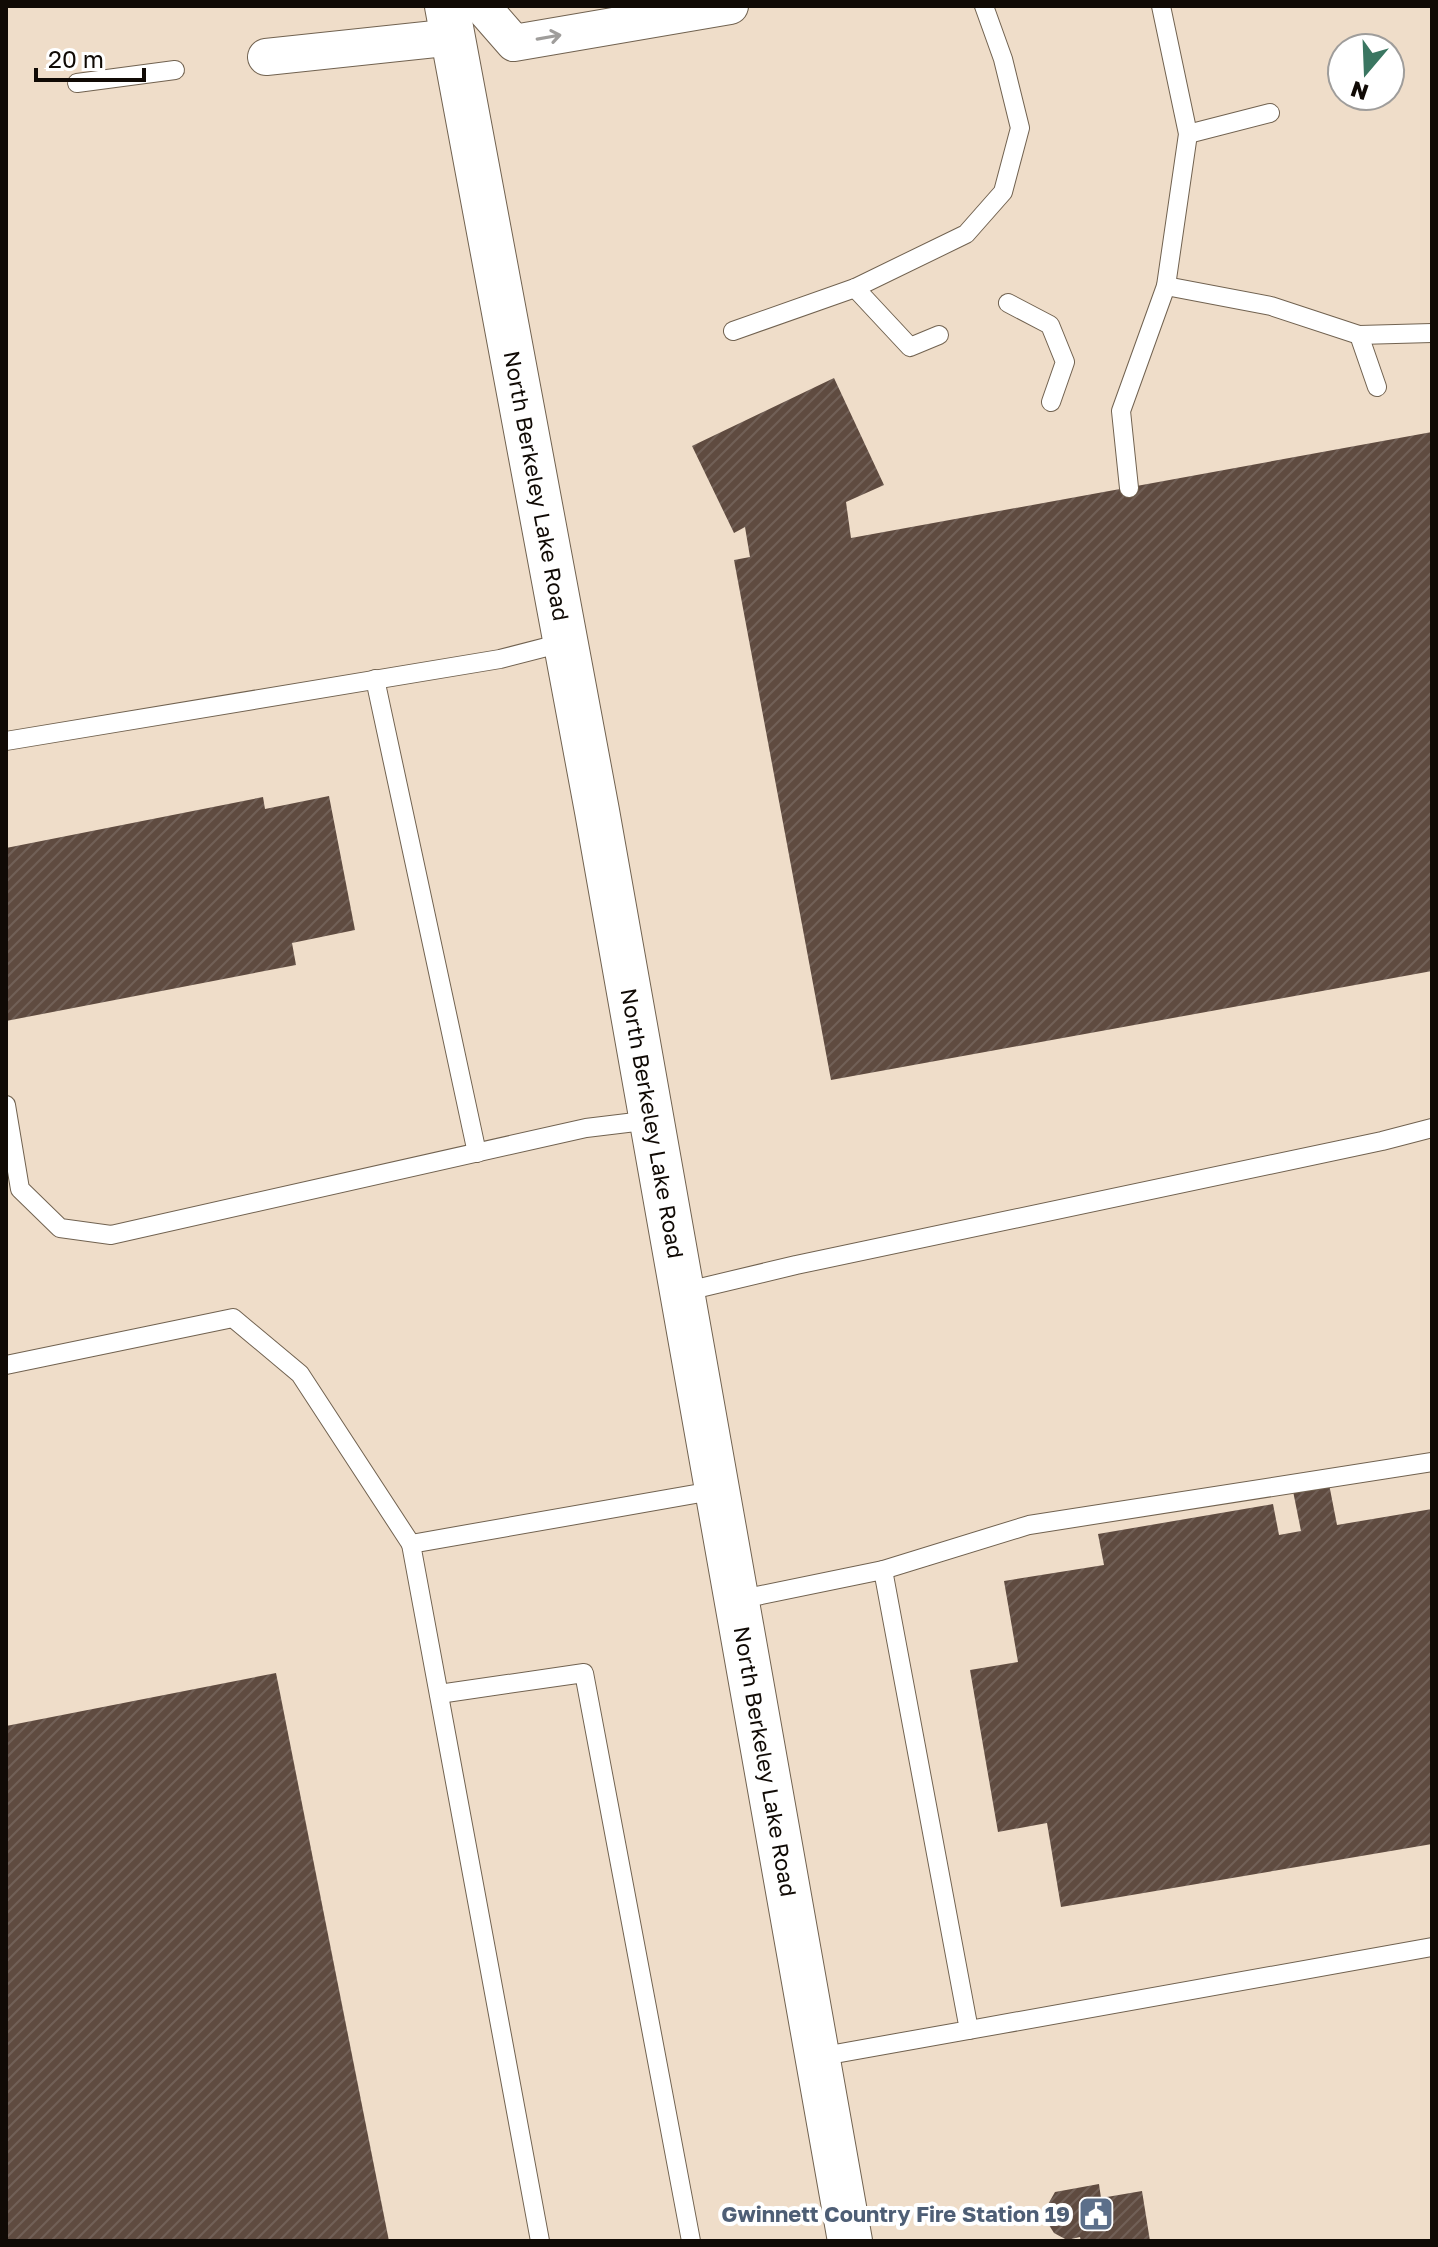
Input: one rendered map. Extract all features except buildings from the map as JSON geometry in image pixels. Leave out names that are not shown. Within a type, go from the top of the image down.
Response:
[{"type":"street","points":[[266,57],[465,15],[514,43],[730,6]]},
{"type":"street","name":"North Berkeley Lake Road","points":[[465,15],[566,642],[850,2241]]},
{"type":"lane","points":[[733,331],[855,288],[966,234],[1003,192],[1020,128],[1003,59],[984,6]]},
{"type":"lane","points":[[1129,488],[1121,411],[1166,286],[1188,134],[1161,6]]},
{"type":"lane","points":[[77,83],[175,70]]},
{"type":"lane","points":[[1188,134],[1270,113]]},
{"type":"lane","points":[[1166,286],[1271,306],[1359,335],[1432,333]]},
{"type":"lane","points":[[855,288],[910,347],[939,335]]},
{"type":"lane","points":[[1008,303],[1050,325],[1065,362],[1051,402]]},
{"type":"lane","points":[[1359,335],[1377,387]]},
{"type":"lane","points":[[6,741],[500,659],[566,642]]},
{"type":"lane","points":[[375,679],[477,1153]]},
{"type":"lane","points":[[6,1105],[20,1189],[60,1228],[111,1235],[586,1128],[652,1120]]},
{"type":"lane","points":[[683,1292],[1432,1128]]},
{"type":"lane","points":[[6,1365],[233,1318],[300,1374],[411,1544],[540,2241]]},
{"type":"lane","points":[[737,1600],[883,1570],[1029,1525],[1432,1462]]},
{"type":"lane","points":[[411,1544],[718,1490]]},
{"type":"lane","points":[[883,1570],[969,2030]]},
{"type":"lane","points":[[439,1694],[584,1673],[691,2241]]},
{"type":"lane","points":[[818,2057],[1432,1947]]},
{"type":"place","name":"Gwinnett Country Fire Station 19","points":[[1096,2214]]}]
